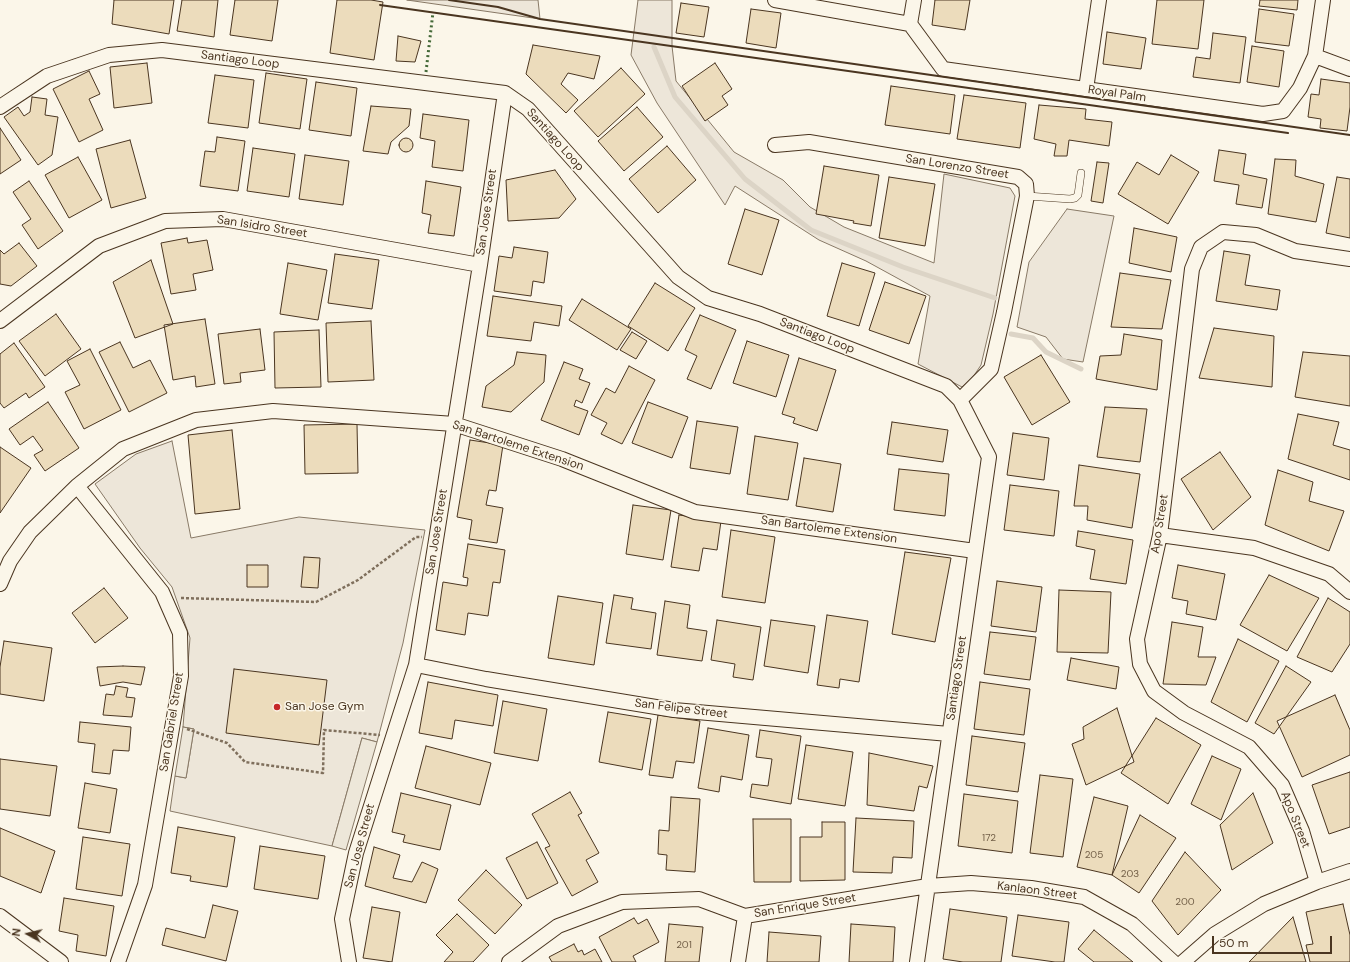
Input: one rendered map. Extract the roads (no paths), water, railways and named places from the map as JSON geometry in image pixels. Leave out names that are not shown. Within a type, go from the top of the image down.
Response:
[{"type":"street","points":[[775,0],[910,24],[914,0]]},
{"type":"street","points":[[1086,90],[1099,0]]},
{"type":"street","name":"Royal Palm","points":[[910,24],[943,69],[1263,114],[1283,110],[1300,88],[1315,56],[1323,0]]},
{"type":"street","name":"Santiago Loop","points":[[0,107],[47,76],[109,55],[162,50],[505,93],[528,109],[678,277],[708,298],[760,314],[946,386],[960,400]]},
{"type":"street","points":[[1315,56],[1350,69]]},
{"type":"street","name":"San Jose Street","points":[[349,962],[342,919],[356,853],[416,665],[480,265],[505,93]]},
{"type":"street","name":"San Lorenzo Street","points":[[775,145],[809,142],[1018,176],[1026,184],[1027,196]]},
{"type":"street","points":[[960,400],[991,369],[1027,196]]},
{"type":"street","name":"San Isidro Street","points":[[0,321],[99,246],[165,221],[224,218],[480,265]]},
{"type":"street","name":"Apo Street","points":[[1317,882],[1302,831],[1282,786],[1249,747],[1184,713],[1154,691],[1140,664],[1137,639],[1160,535],[1192,269],[1202,248],[1223,232],[1256,235],[1295,251],[1350,259]]},
{"type":"street","name":"Santiago Street","points":[[917,962],[989,457],[960,400]]},
{"type":"street","name":"San Bartoleme Extension","points":[[0,584],[10,561],[30,532],[77,486],[123,449],[196,420],[273,411],[454,424],[562,458],[695,512],[975,551]]},
{"type":"street","name":"San Gabriel Street","points":[[77,486],[162,592],[180,633],[181,676],[146,884],[118,962]]},
{"type":"street","points":[[1160,535],[1254,548],[1329,574],[1350,592]]},
{"type":"street","name":"San Felipe Street","points":[[416,665],[486,679],[674,710],[949,734]]},
{"type":"street","points":[[1183,962],[1215,934],[1264,904],[1317,882],[1350,871]]},
{"type":"street","name":"Kanlaon Street","points":[[928,886],[971,883],[1031,888],[1084,897],[1132,924],[1173,962]]},
{"type":"street","name":"San Enrique Street","points":[[509,962],[558,926],[622,902],[698,898],[745,916],[928,886]]},
{"type":"street","points":[[0,916],[61,962]]},
{"type":"street","points":[[738,962],[745,916]]},
{"type":"lane","points":[[1027,196],[1070,199],[1075,198],[1078,195],[1081,173]]},
{"type":"waterway","points":[[654,47],[675,97],[745,179],[811,230],[903,267],[995,298]]},
{"type":"waterway","points":[[1011,334],[1033,338],[1046,352],[1081,369]]},
{"type":"place","name":"San Jose Gym","points":[[277,707]]}]
